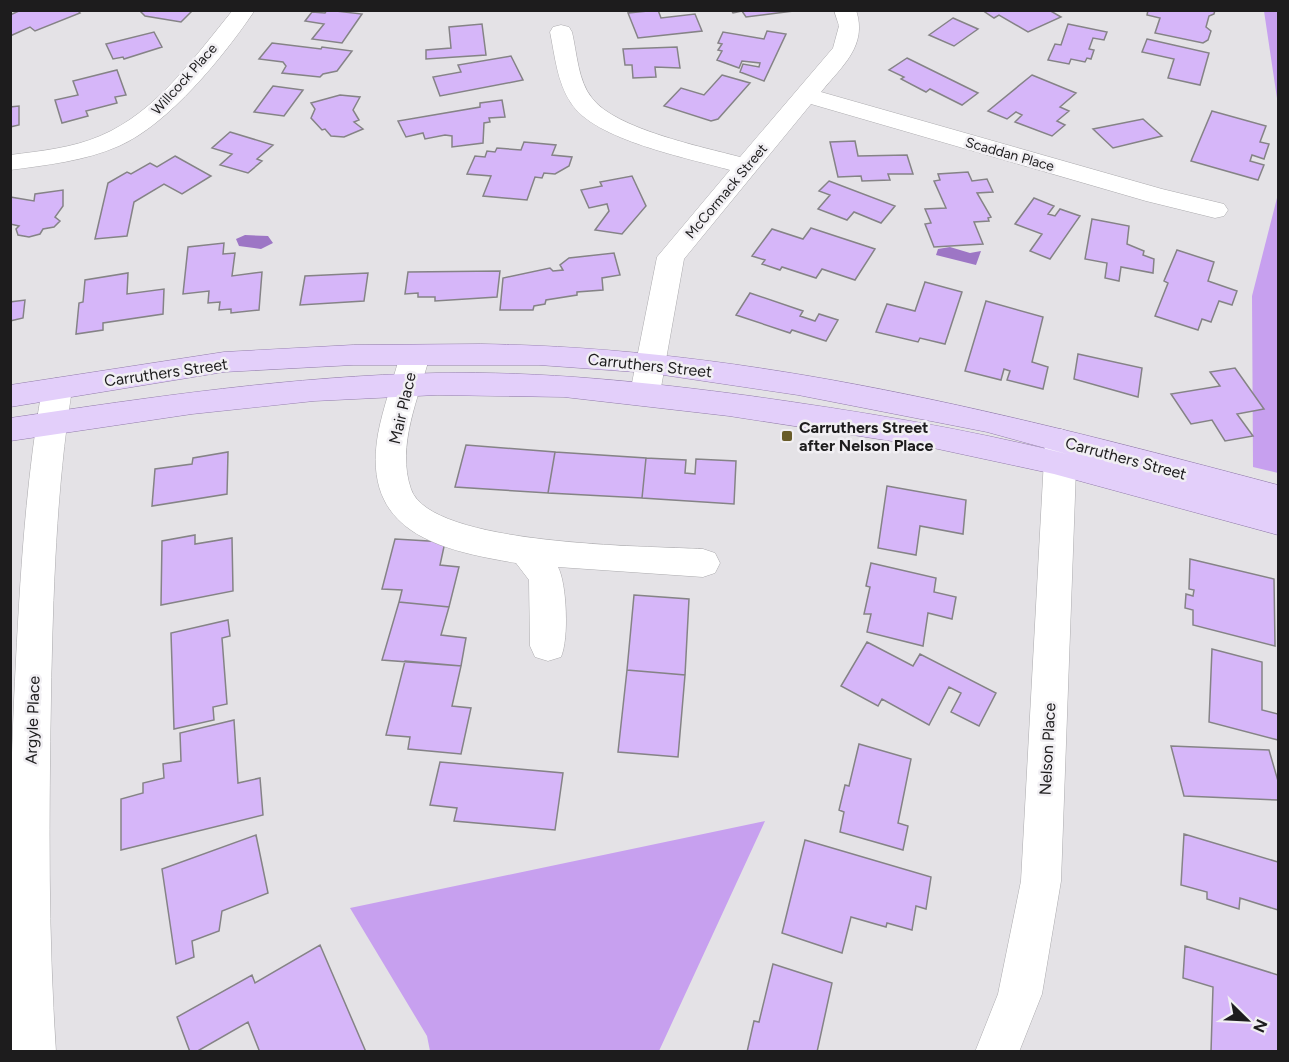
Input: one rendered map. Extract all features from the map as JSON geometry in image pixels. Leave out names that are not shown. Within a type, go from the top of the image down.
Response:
[{"type":"main road","name":"Carruthers Street","points":[[10,396],[54,406],[230,397],[411,370],[500,384],[647,378],[807,414],[981,446],[1060,453],[1278,497]]},
{"type":"main road","name":"Carruthers Street","points":[[10,430],[54,406]]},
{"type":"main road","name":"Carruthers Street","points":[[1060,453],[1278,522]]},
{"type":"street","name":"Willcock Place","points":[[10,163],[90,147],[121,136],[150,117],[176,92],[245,10]]},
{"type":"street","name":"McCormack Street","points":[[647,378],[671,257],[844,49],[850,26],[844,10]]},
{"type":"street","points":[[561,32],[573,84],[583,105],[626,131],[746,167]]},
{"type":"street","name":"Scaddan Place","points":[[806,95],[1155,195],[1215,210]]},
{"type":"street","name":"Mair Place","points":[[411,370],[392,442],[392,474],[400,501],[417,517],[439,529],[475,543],[526,551],[704,563]]},
{"type":"street","name":"Argyle Place","points":[[34,1052],[28,871],[31,746],[37,584],[54,406]]},
{"type":"street","name":"Nelson Place","points":[[997,1052],[1020,994],[1041,881],[1060,453]]},
{"type":"street","points":[[526,551],[546,577],[548,646]]},
{"type":"shaded area","points":[[1264,11],[1278,11],[1278,105]]},
{"type":"shaded area","points":[[1278,194],[1278,473],[1253,467],[1252,296]]},
{"type":"shaded area","points":[[245,235],[268,236],[273,243],[261,249],[239,246],[236,239]]},
{"type":"shaded area","points":[[950,247],[970,253],[981,251],[976,265],[936,255],[938,249]]},
{"type":"shaded area","points":[[765,821],[659,1051],[430,1051],[427,1036],[350,908]]},
{"type":"building","points":[[21,10],[77,10],[80,13],[35,31],[30,27],[10,36],[10,15]]},
{"type":"building","points":[[139,10],[193,10],[181,22],[145,16]]},
{"type":"building","points":[[327,10],[362,14],[342,43],[312,39],[324,24],[305,21],[312,12],[325,13]]},
{"type":"building","points":[[658,10],[661,18],[695,14],[702,31],[638,38],[628,13]]},
{"type":"building","points":[[731,10],[793,11],[746,17],[742,11],[733,13]]},
{"type":"building","points":[[982,10],[1049,10],[1061,17],[1028,32],[999,15],[994,18]]},
{"type":"building","points":[[1148,10],[1215,10],[1214,14],[1209,16],[1206,27],[1211,31],[1208,40],[1203,43],[1155,33],[1160,18],[1147,15]]},
{"type":"building","points":[[953,18],[978,29],[954,46],[929,35]]},
{"type":"building","points":[[482,24],[486,55],[426,59],[426,50],[451,48],[449,27]]},
{"type":"building","points":[[1068,24],[1107,32],[1104,40],[1093,38],[1089,49],[1094,50],[1091,59],[1087,58],[1085,62],[1071,59],[1069,64],[1048,60],[1055,44],[1061,45]]},
{"type":"building","points":[[767,31],[786,34],[764,81],[740,72],[743,64],[759,67],[760,63],[742,61],[739,68],[717,60],[722,51],[718,50],[722,44],[718,43],[723,32],[764,39]]},
{"type":"building","points":[[154,32],[162,47],[124,59],[123,57],[113,59],[106,44]]},
{"type":"building","points":[[1147,39],[1209,53],[1200,85],[1168,78],[1174,59],[1142,52]]},
{"type":"building","points":[[272,43],[352,51],[337,71],[323,74],[320,77],[282,73],[286,66],[283,62],[259,59]]},
{"type":"building","points":[[677,47],[680,68],[655,67],[656,77],[633,78],[632,65],[625,65],[623,49]]},
{"type":"building","points":[[511,56],[523,80],[440,96],[433,77],[461,72],[458,65]]},
{"type":"building","points":[[907,58],[978,93],[962,105],[930,89],[926,92],[889,70]]},
{"type":"building","points":[[117,70],[126,95],[115,97],[117,103],[86,111],[88,116],[62,123],[55,100],[78,95],[73,81]]},
{"type":"building","points":[[722,75],[750,83],[718,119],[711,121],[664,106],[681,88],[704,95]]},
{"type":"building","points":[[1032,75],[1076,93],[1060,107],[1069,111],[1057,121],[1065,125],[1052,136],[1015,122],[1022,115],[1016,112],[1007,119],[988,111]]},
{"type":"building","points":[[273,86],[303,90],[284,116],[254,112]]},
{"type":"building","points":[[340,95],[360,97],[353,110],[359,120],[354,122],[363,129],[344,137],[331,136],[311,118],[315,109],[311,103]]},
{"type":"building","points":[[502,100],[505,117],[489,118],[490,122],[484,123],[483,143],[452,147],[452,136],[425,139],[423,133],[406,137],[398,121],[480,107],[480,103]]},
{"type":"building","points":[[19,106],[19,125],[10,127],[10,107]]},
{"type":"building","points":[[1212,111],[1266,126],[1260,142],[1269,144],[1264,159],[1252,155],[1250,161],[1264,165],[1258,180],[1191,161]]},
{"type":"building","points":[[1143,119],[1162,136],[1113,148],[1093,129]]},
{"type":"building","points":[[230,132],[273,145],[257,159],[262,161],[248,173],[220,165],[232,154],[212,148]]},
{"type":"building","points":[[855,141],[858,156],[907,155],[913,174],[888,174],[890,180],[862,181],[861,176],[838,177],[830,142]]},
{"type":"building","points":[[524,142],[556,145],[552,155],[572,157],[569,166],[555,174],[544,173],[542,178],[535,177],[527,200],[483,196],[491,176],[467,174],[475,156],[485,157],[487,151],[495,152],[497,148],[521,150]]},
{"type":"building","points":[[175,156],[211,176],[182,194],[164,184],[134,202],[127,236],[95,239],[108,183],[150,163],[157,167]]},
{"type":"building","points":[[968,172],[972,181],[987,179],[993,192],[977,193],[991,217],[988,218],[989,221],[974,222],[983,244],[934,247],[925,224],[931,223],[925,209],[946,208],[934,181],[940,180],[938,174]]},
{"type":"building","points":[[632,176],[646,206],[622,234],[595,230],[609,211],[607,204],[589,208],[581,190],[602,186],[600,182]]},
{"type":"building","points":[[829,181],[895,206],[881,223],[854,212],[847,220],[818,209],[830,195],[819,191]]},
{"type":"building","points":[[63,190],[63,206],[55,217],[60,221],[54,227],[43,229],[40,234],[29,237],[18,235],[16,229],[19,226],[10,224],[10,197],[34,201],[35,194]]},
{"type":"building","points":[[1034,198],[1054,206],[1048,214],[1055,216],[1060,209],[1080,216],[1050,259],[1030,251],[1042,234],[1015,224]]},
{"type":"building","points":[[1092,219],[1129,226],[1127,244],[1144,251],[1143,255],[1154,259],[1153,273],[1121,267],[1119,281],[1105,278],[1107,263],[1085,259]]},
{"type":"building","points":[[811,228],[875,249],[855,280],[822,269],[816,278],[782,267],[780,270],[762,264],[765,260],[752,256],[772,229],[803,239]]},
{"type":"building","points":[[224,243],[223,254],[235,253],[232,276],[262,272],[259,310],[231,313],[231,309],[219,310],[220,302],[208,303],[209,291],[183,294],[188,247]]},
{"type":"building","points":[[1177,250],[1214,262],[1208,281],[1237,291],[1232,305],[1219,301],[1211,322],[1202,319],[1198,330],[1155,316],[1168,283],[1164,281]]},
{"type":"building","points":[[614,253],[620,275],[602,278],[603,290],[577,292],[577,295],[546,300],[545,304],[534,306],[533,310],[500,310],[503,278],[550,268],[553,271],[563,270],[560,265],[569,258]]},
{"type":"building","points":[[500,271],[497,297],[435,301],[435,297],[418,297],[418,293],[405,294],[408,272]]},
{"type":"building","points":[[128,273],[127,294],[164,289],[163,314],[103,323],[103,330],[76,334],[79,303],[83,302],[85,280]]},
{"type":"building","points":[[368,273],[364,301],[300,305],[305,276]]},
{"type":"building","points":[[925,282],[962,292],[945,344],[920,338],[918,342],[876,332],[887,304],[915,311]]},
{"type":"building","points":[[750,293],[803,311],[800,316],[815,321],[819,314],[838,320],[826,341],[792,330],[790,333],[736,315]]},
{"type":"building","points":[[25,300],[23,318],[10,321],[10,302]]},
{"type":"building","points":[[986,301],[1043,317],[1032,362],[1048,367],[1043,389],[1007,380],[1010,371],[1004,369],[1001,380],[965,371]]},
{"type":"building","points":[[1078,354],[1142,368],[1138,397],[1074,379]]},
{"type":"building","points":[[1235,368],[1264,409],[1237,414],[1253,436],[1225,441],[1212,420],[1191,424],[1171,394],[1220,386],[1210,372]]},
{"type":"building","points":[[466,445],[555,452],[548,493],[455,487]]},
{"type":"building","points":[[228,452],[227,494],[152,506],[155,469],[192,464],[193,458]]},
{"type":"building","points":[[555,452],[646,458],[642,498],[548,493]]},
{"type":"building","points":[[646,458],[686,460],[685,473],[695,474],[696,459],[736,461],[734,504],[642,498]]},
{"type":"building","points":[[887,486],[966,500],[963,534],[920,526],[916,555],[878,548]]},
{"type":"building","points":[[195,535],[195,544],[232,538],[233,591],[161,605],[162,541]]},
{"type":"building","points":[[395,539],[445,542],[440,565],[459,567],[449,607],[399,602],[402,590],[382,589]]},
{"type":"building","points":[[1190,559],[1274,579],[1275,646],[1193,625],[1193,610],[1185,608],[1186,594],[1193,596],[1194,590],[1189,589]]},
{"type":"building","points":[[871,563],[936,578],[934,592],[956,597],[952,619],[928,613],[923,646],[867,632],[871,614],[864,614],[870,587],[866,586]]},
{"type":"building","points":[[634,595],[689,599],[685,675],[627,670]]},
{"type":"building","points":[[399,602],[449,607],[441,635],[466,638],[461,666],[382,660]]},
{"type":"building","points":[[228,620],[230,636],[222,638],[227,704],[213,707],[214,720],[174,729],[171,633]]},
{"type":"building","points":[[867,642],[913,666],[920,654],[996,693],[979,726],[951,712],[961,693],[949,687],[929,725],[882,699],[878,706],[841,686]]},
{"type":"building","points":[[1212,649],[1262,662],[1262,710],[1278,714],[1278,740],[1209,722]]},
{"type":"building","points":[[405,661],[461,666],[452,706],[471,708],[461,754],[408,749],[410,737],[386,735]]},
{"type":"building","points":[[627,670],[685,675],[678,757],[618,752]]},
{"type":"building","points":[[234,720],[238,783],[260,778],[263,815],[121,850],[121,799],[143,793],[143,783],[164,778],[163,764],[181,761],[180,733]]},
{"type":"building","points":[[859,744],[911,759],[898,823],[908,826],[903,850],[840,832],[844,812],[839,810],[845,785],[849,786]]},
{"type":"building","points":[[1171,746],[1269,750],[1278,781],[1278,800],[1184,796]]},
{"type":"building","points":[[440,762],[563,773],[555,830],[454,821],[457,808],[430,805]]},
{"type":"building","points":[[1184,834],[1278,862],[1278,910],[1240,898],[1239,909],[1207,899],[1207,892],[1181,885]]},
{"type":"building","points":[[256,835],[268,893],[222,911],[219,931],[192,941],[194,957],[176,964],[162,869]]},
{"type":"building","points":[[805,840],[931,877],[926,909],[916,906],[912,930],[887,923],[886,927],[851,917],[842,953],[782,933]]},
{"type":"building","points":[[320,945],[366,1052],[256,1052],[259,1050],[248,1022],[196,1052],[190,1052],[177,1017],[252,975],[255,983]]},
{"type":"building","points":[[1185,946],[1278,975],[1278,1052],[1211,1052],[1213,987],[1183,978]]},
{"type":"building","points":[[773,964],[832,983],[817,1052],[747,1052],[754,1021],[759,1022]]},
{"type":"place","name":"Carruthers Street after Nelson Place","points":[[787,436]]}]
